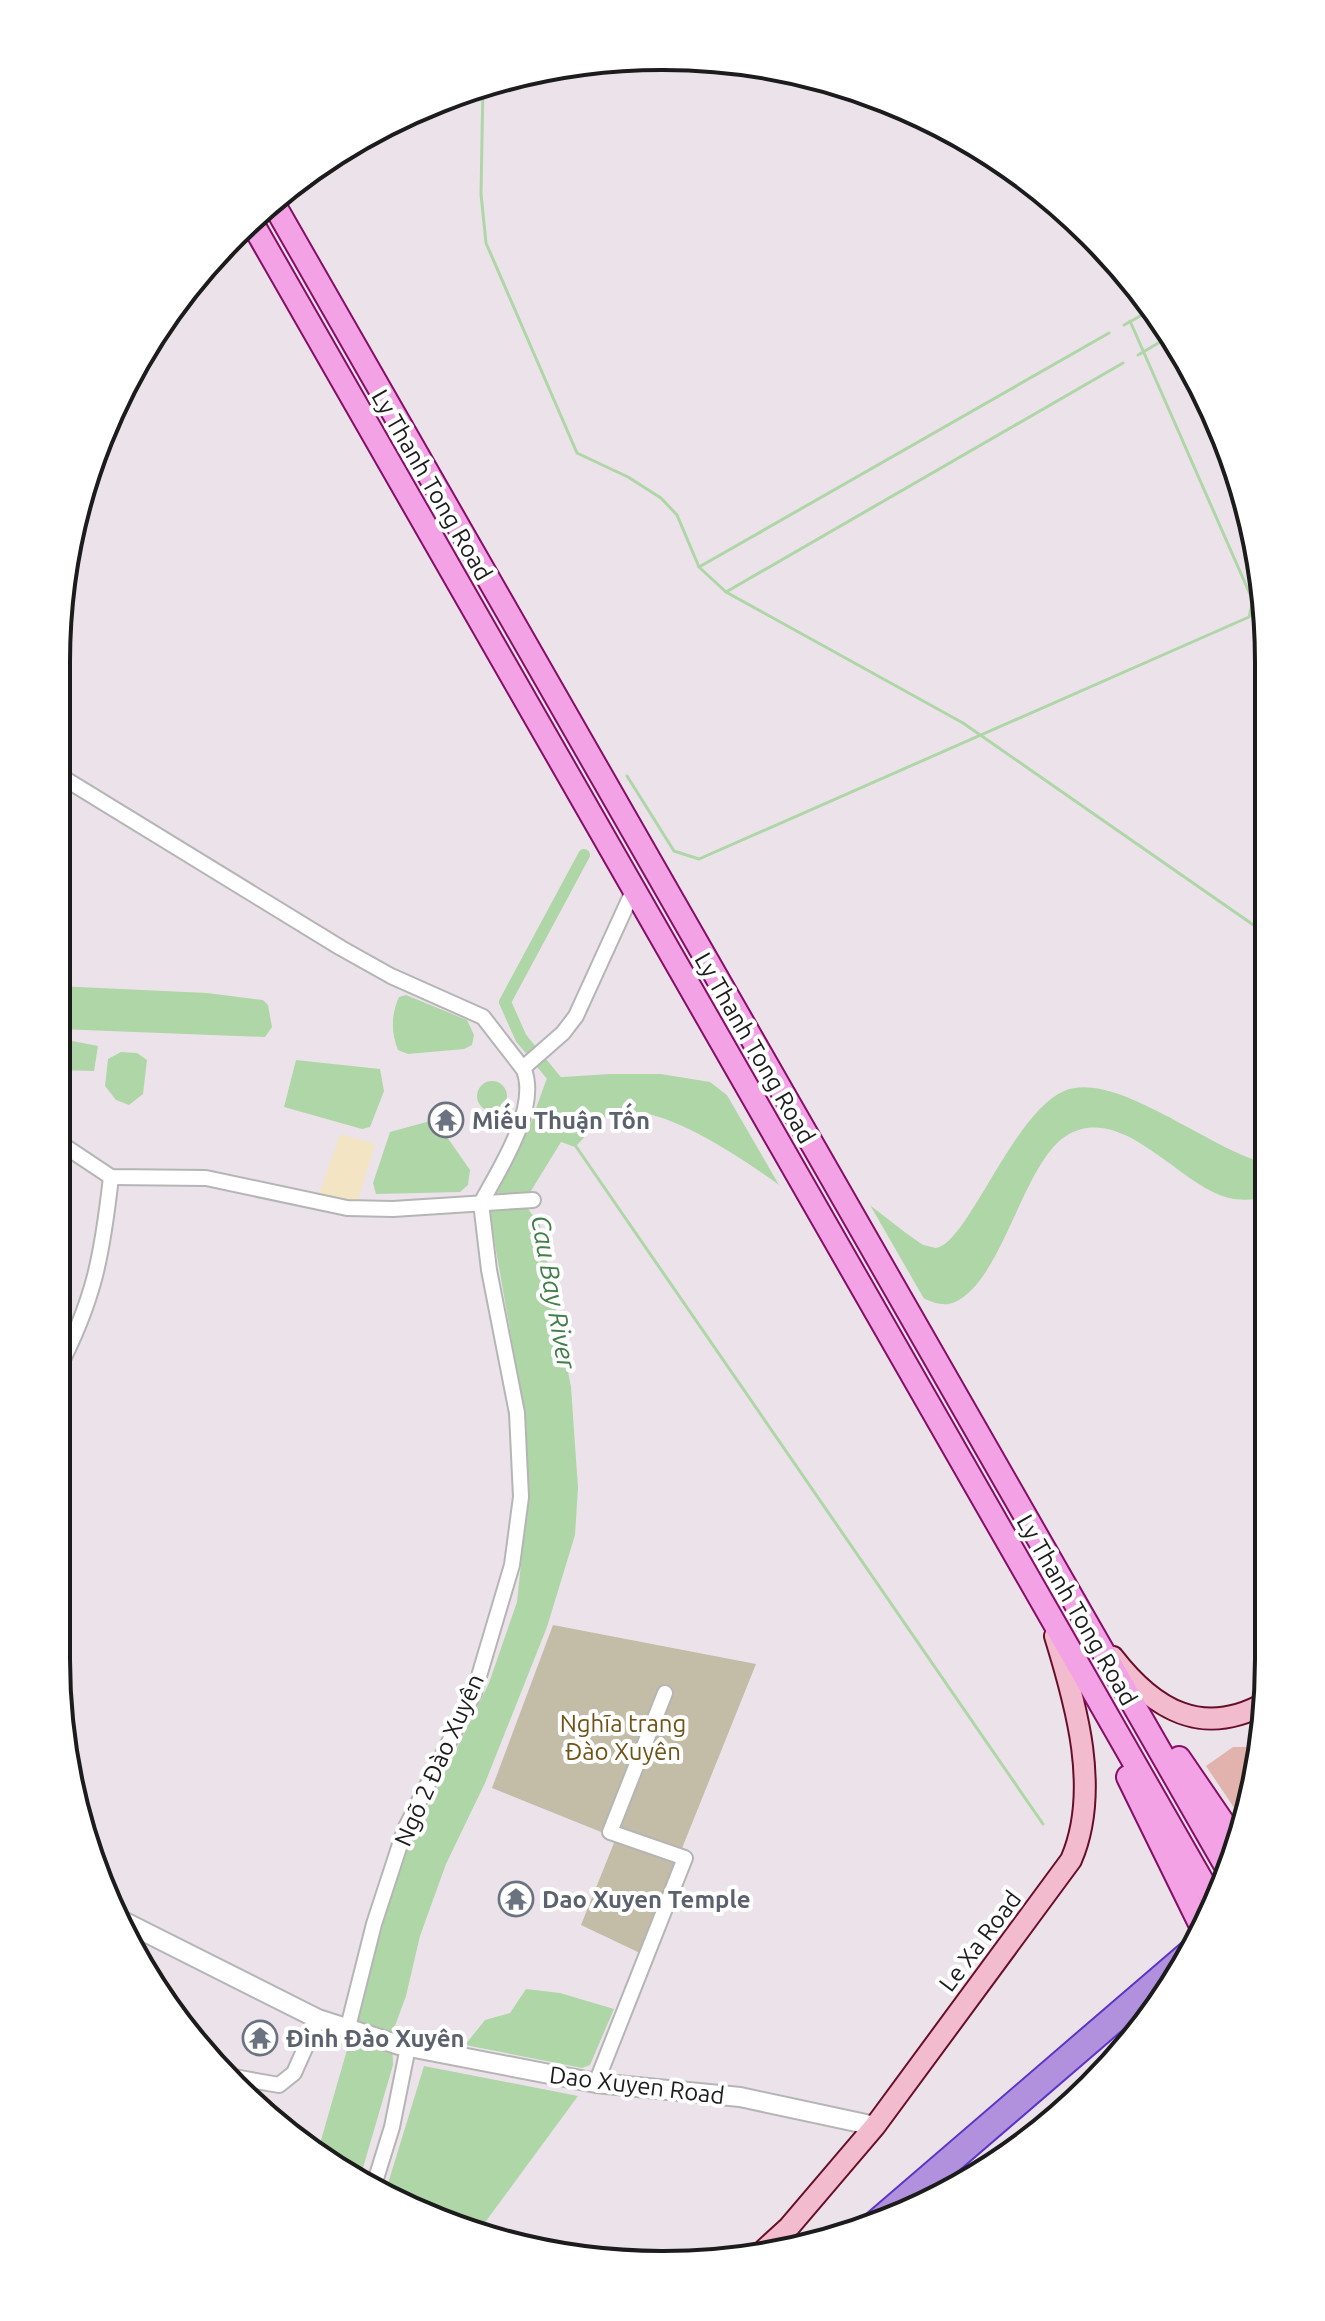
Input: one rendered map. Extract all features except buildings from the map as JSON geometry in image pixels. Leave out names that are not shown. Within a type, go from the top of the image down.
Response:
[{"type":"highway","points":[[905,2199],[1162,1977]]},
{"type":"main road","name":"Ly Thanh Tong Road","points":[[278,212],[1221,1857]]},
{"type":"main road","name":"Ly Thanh Tong Road","points":[[257,231],[1208,1890]]},
{"type":"main road","points":[[617,860],[642,846]]},
{"type":"main road","points":[[992,1514],[1016,1499]]},
{"type":"main road","name":"Le Xa Road","points":[[774,2241],[875,2126],[1059,1878],[1076,1849],[1082,1816],[1083,1745],[1076,1704],[1046,1609]]},
{"type":"main road","points":[[1086,1621],[1136,1684],[1174,1711],[1202,1719],[1220,1719],[1253,1709]]},
{"type":"main road","points":[[1141,1717],[1174,1751],[1229,1832]]},
{"type":"main road","points":[[1116,1730],[1129,1778],[1196,1916]]},
{"type":"main road","points":[[789,2227],[859,2168]]},
{"type":"street","points":[[70,782],[341,948],[391,976],[483,1017],[526,1064],[527,1080],[521,1120],[513,1144],[485,1203]]},
{"type":"street","points":[[526,1064],[576,1016],[634,889]]},
{"type":"street","points":[[70,1150],[111,1177],[206,1178],[347,1208],[393,1209],[533,1200]]},
{"type":"street","points":[[70,1346],[79,1329],[103,1254],[111,1177]]},
{"type":"street","name":"Ngõ 2 Đào Xuyên","points":[[347,2031],[374,1924],[405,1829],[474,1693],[512,1565],[521,1497],[517,1413],[489,1270],[485,1203]]},
{"type":"street","points":[[596,2083],[685,1858],[610,1832],[665,1693]]},
{"type":"street","points":[[134,1926],[347,2031]]},
{"type":"street","points":[[246,2079],[279,2085],[294,2073],[318,2019]]},
{"type":"street","name":"Dao Xuyen Road","points":[[347,2031],[403,2046],[596,2083],[740,2097],[875,2126]]},
{"type":"street","points":[[376,2177],[392,2127],[403,2046]]},
{"type":"shaded area","points":[[70,987],[207,993],[263,1000],[268,1005],[272,1027],[265,1037],[70,1029]]},
{"type":"shaded area","points":[[406,995],[467,1020],[474,1035],[472,1045],[464,1049],[408,1054],[398,1050],[393,1017],[399,997]]},
{"type":"shaded area","points":[[70,1041],[98,1046],[94,1071],[70,1070]]},
{"type":"shaded area","points":[[121,1052],[137,1053],[147,1060],[143,1094],[129,1105],[116,1100],[105,1086],[108,1059]]},
{"type":"shaded area","points":[[296,1060],[380,1069],[384,1091],[370,1127],[362,1129],[284,1107]]},
{"type":"shaded area","points":[[661,1074],[710,1082],[906,1233],[923,1245],[936,1248],[949,1241],[962,1225],[1009,1149],[1045,1104],[1064,1091],[1085,1087],[1109,1091],[1136,1101],[1218,1144],[1255,1160],[1255,1199],[1233,1199],[1210,1190],[1129,1137],[1108,1129],[1087,1128],[1066,1136],[1051,1150],[1037,1170],[987,1271],[972,1290],[955,1302],[943,1304],[925,1299],[778,1184],[692,1130],[653,1115],[622,1112],[600,1121],[575,1147],[561,1142],[526,1199],[528,1209],[540,1225],[571,1387],[578,1488],[575,1535],[547,1627],[485,1783],[446,1864],[420,1936],[406,1996],[392,2034],[393,2065],[362,2170],[320,2142],[402,1859],[489,1683],[517,1602],[528,1496],[526,1422],[489,1210],[531,1122],[547,1078]]},
{"type":"shaded area","points":[[492,1081],[502,1086],[507,1096],[502,1106],[492,1111],[482,1106],[477,1096],[482,1086]]},
{"type":"shaded area","points":[[430,1121],[438,1124],[470,1170],[468,1185],[460,1192],[376,1194],[373,1183],[390,1132]]},
{"type":"shaded area","points":[[340,1134],[375,1144],[357,1203],[319,1195]]},
{"type":"shaded area","points":[[1233,1747],[1248,1747],[1236,1810],[1206,1766]]},
{"type":"shaded area","points":[[526,1989],[560,1993],[614,2009],[590,2065],[582,2068],[465,2045],[485,2020],[510,2013]]},
{"type":"shaded area","points":[[424,2066],[578,2096],[484,2224],[388,2184]]},
{"type":"green space","name":"Nghĩa trang Đào Xuyên","points":[[553,1625],[756,1664],[640,1953],[581,1925],[616,1838],[492,1788]]},
{"type":"pier","points":[[720,1083],[862,1191],[927,1304],[786,1197]]},
{"type":"waterway","points":[[483,98],[481,194],[486,243],[577,453],[628,477],[661,498],[677,515],[699,567],[726,592],[963,723],[1255,926]]},
{"type":"waterway","points":[[1124,325],[1142,315]]},
{"type":"waterway","points":[[1130,321],[1251,597]]},
{"type":"waterway","points":[[699,567],[1109,333]]},
{"type":"waterway","points":[[1138,355],[1161,342]]},
{"type":"waterway","points":[[726,592],[1123,363]]},
{"type":"waterway","points":[[627,776],[674,851],[699,859],[1249,617],[1252,605]]},
{"type":"waterway","points":[[563,1089],[521,1038],[505,1002],[584,855]]},
{"type":"waterway","points":[[575,1145],[1043,1824]]},
{"type":"place","name":"Miếu Thuận Tốn","points":[[446,1120]]},
{"type":"place","name":"Dao Xuyen Temple","points":[[516,1899]]},
{"type":"place","name":"Đình Đào Xuyên","points":[[260,2038]]},
{"type":"water label","name":"Cau Bay River","points":[[554,1292]]}]
